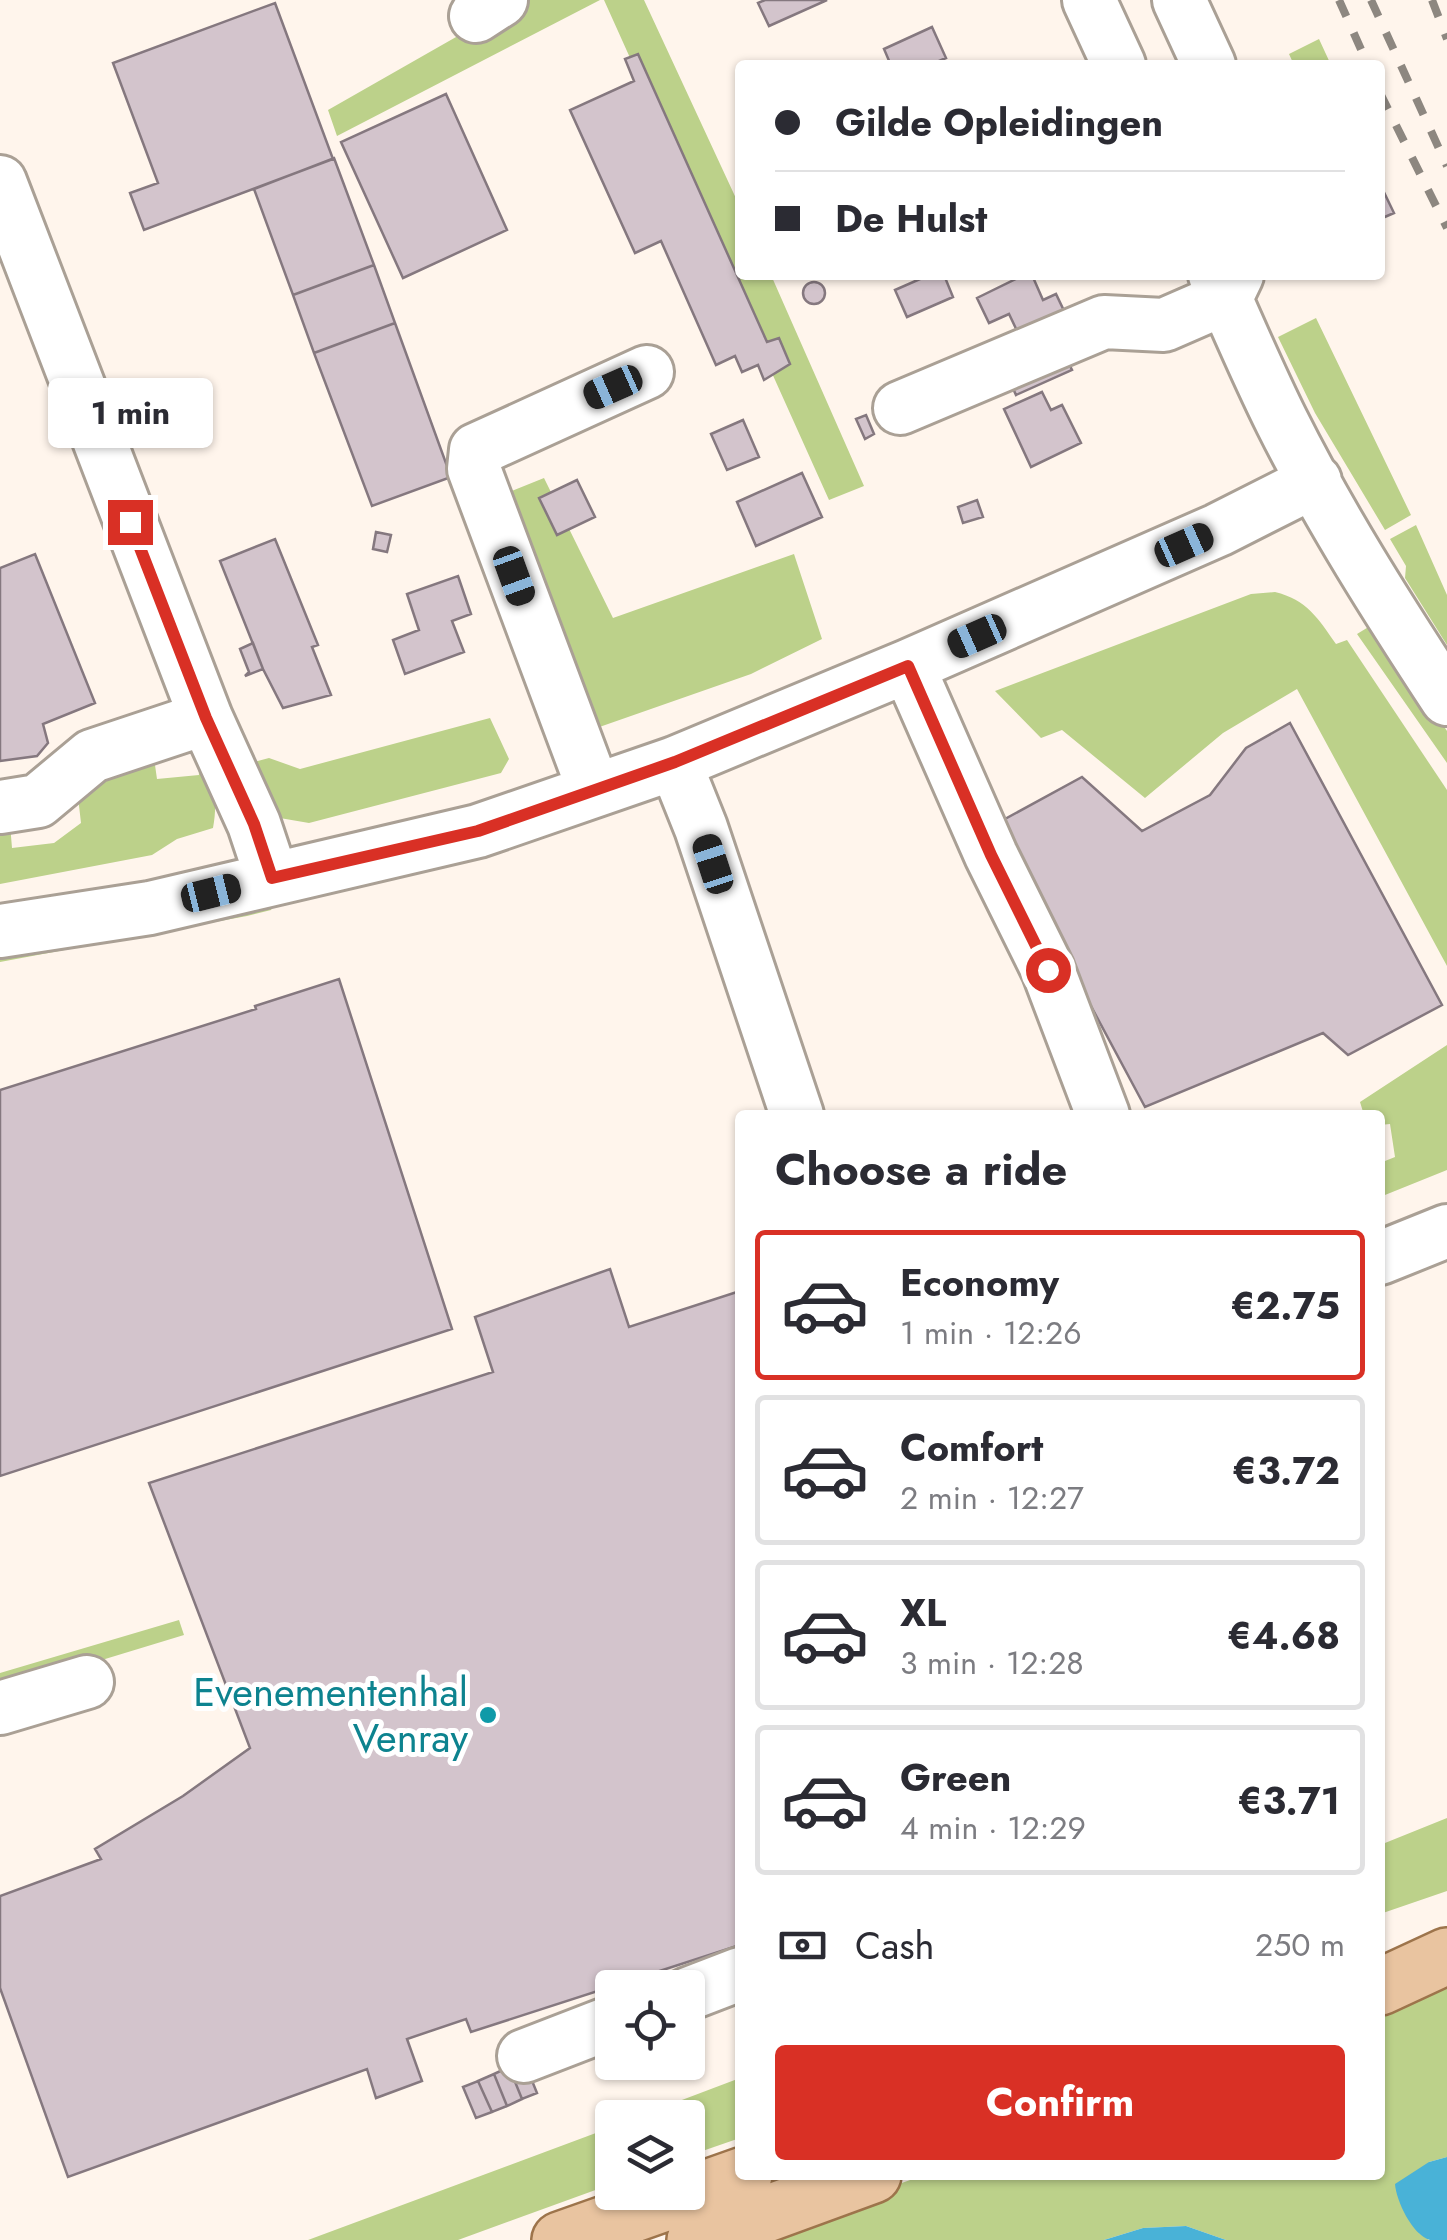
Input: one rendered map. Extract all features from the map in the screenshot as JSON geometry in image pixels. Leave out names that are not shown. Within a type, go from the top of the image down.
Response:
[{"type":"main road","points":[[1385,1955],[1447,1939]]},
{"type":"main road","points":[[1385,1986],[1447,1956]]},
{"type":"main road","points":[[560,2240],[735,2178]]},
{"type":"main road","points":[[694,2240],[859,2180]]},
{"type":"street","points":[[1088,0],[1112,60]]},
{"type":"street","points":[[1180,0],[1207,60]]},
{"type":"street","points":[[0,182],[206,718],[254,824],[272,878]]},
{"type":"street","points":[[900,408],[1104,322],[1164,325],[1226,283],[1282,422],[1384,602],[1447,699]]},
{"type":"street","points":[[594,790],[474,469],[476,450],[647,372]]},
{"type":"street","points":[[0,931],[150,908],[478,831],[675,762],[908,666],[1218,530],[1314,481]]},
{"type":"street","points":[[908,666],[991,855],[1048,970],[1096,1110]]},
{"type":"street","points":[[0,807],[38,801],[92,756],[206,718]]},
{"type":"street","points":[[675,762],[701,828],[794,1110]]},
{"type":"street","points":[[1385,1256],[1447,1231]]},
{"type":"street","points":[[0,1708],[87,1682]]},
{"type":"street","points":[[705,1987],[735,1976]]},
{"type":"street","points":[[524,2056],[595,2029]]},
{"type":"green space","points":[[521,0],[600,0],[337,136],[328,110]]},
{"type":"green space","points":[[604,0],[644,0],[735,196],[735,280],[773,280],[864,486],[829,500]]},
{"type":"green space","points":[[1319,39],[1329,60],[1292,60],[1289,54]]},
{"type":"green space","points":[[1316,318],[1411,515],[1385,530],[1315,413],[1278,337]]},
{"type":"green space","points":[[544,478],[613,618],[794,554],[822,639],[751,674],[588,731],[502,495]]},
{"type":"green space","points":[[1416,525],[1447,595],[1447,645],[1405,578],[1406,566],[1390,539]]},
{"type":"green space","points":[[1275,592],[1304,605],[1336,644],[1347,640],[1447,790],[1447,966],[1297,689],[1223,733],[1145,798],[1062,730],[1041,738],[995,691],[1251,594]]},
{"type":"green space","points":[[1375,623],[1447,731],[1447,763],[1357,634]]},
{"type":"green space","points":[[490,718],[509,759],[501,773],[309,823],[274,817],[254,762],[269,758],[300,769]]},
{"type":"green space","points":[[197,747],[213,786],[213,828],[177,839],[152,855],[0,884],[0,826],[10,824],[12,848],[54,843],[81,823],[78,797],[153,751],[157,779],[199,775]]},
{"type":"green space","points":[[276,899],[271,910],[247,916],[0,962],[0,951]]},
{"type":"green space","points":[[1447,1045],[1447,1170],[1385,1195],[1385,1161],[1395,1157],[1390,1124],[1385,1124],[1385,1110],[1362,1110],[1360,1102]]},
{"type":"green space","points":[[179,1620],[184,1635],[0,1691],[0,1673]]},
{"type":"green space","points":[[1447,1818],[1447,1891],[1385,1912],[1385,1843]]},
{"type":"green space","points":[[1447,1979],[1447,2157],[1429,2162],[1419,2233],[1429,2240],[1226,2240],[1186,2226],[1143,2228],[1104,2240],[743,2240],[910,2180],[1385,2180],[1385,2007]]},
{"type":"green space","points":[[735,2080],[735,2140],[705,2150],[705,2100],[682,2100]]},
{"type":"green space","points":[[595,2133],[595,2190],[458,2240],[308,2240]]},
{"type":"water","points":[[1447,2157],[1447,2240],[1430,2240],[1406,2216],[1395,2184],[1429,2162]]},
{"type":"water","points":[[1186,2226],[1226,2240],[1104,2240],[1143,2228]]},
{"type":"building","points":[[827,0],[769,26],[758,3]]},
{"type":"building","points":[[275,3],[333,159],[144,230],[130,193],[158,183],[113,63]]},
{"type":"building","points":[[932,27],[946,58],[889,60],[884,49]]},
{"type":"building","points":[[638,54],[735,271],[735,280],[739,280],[767,342],[779,338],[790,364],[764,380],[758,365],[742,372],[735,356],[716,365],[661,241],[635,253],[570,110],[634,81],[625,59]]},
{"type":"building","points":[[446,94],[507,230],[403,278],[341,142]]},
{"type":"building","points":[[334,158],[374,265],[293,295],[254,189]]},
{"type":"building","points":[[1385,194],[1394,213],[1385,217]]},
{"type":"building","points":[[374,265],[395,323],[314,353],[293,295]]},
{"type":"building","points":[[918,280],[946,280],[953,297],[907,317],[895,290]]},
{"type":"building","points":[[1014,280],[1034,280],[1043,300],[1056,294],[1066,315],[1020,337],[1009,314],[989,323],[977,298]]},
{"type":"building","points":[[810,282],[818,282],[825,293],[818,304],[810,304],[803,297],[803,289]]},
{"type":"building","points":[[395,323],[451,477],[372,506],[314,353]]},
{"type":"building","points":[[1062,350],[1072,370],[1016,395],[1007,375]]},
{"type":"building","points":[[1042,392],[1051,410],[1062,405],[1081,443],[1031,467],[1004,409]]},
{"type":"building","points":[[866,415],[874,434],[865,439],[856,419]]},
{"type":"building","points":[[743,420],[759,457],[727,470],[711,434]]},
{"type":"building","points":[[802,473],[822,517],[756,546],[737,502]]},
{"type":"building","points":[[577,480],[595,517],[557,535],[539,498]]},
{"type":"building","points":[[977,500],[983,517],[963,523],[958,507]]},
{"type":"building","points":[[376,532],[391,535],[387,552],[373,549]]},
{"type":"building","points":[[275,539],[318,645],[312,647],[331,695],[283,708],[263,669],[220,561]]},
{"type":"building","points":[[35,554],[95,703],[43,724],[48,743],[37,756],[0,761],[0,568]]},
{"type":"building","points":[[458,576],[471,614],[452,621],[464,652],[405,674],[393,640],[419,630],[407,594]]},
{"type":"building","points":[[253,643],[263,669],[245,676],[249,672],[240,649]]},
{"type":"building","points":[[1290,723],[1442,1005],[1348,1055],[1323,1033],[1145,1107],[994,825],[1082,777],[1142,831],[1210,795],[1246,748]]},
{"type":"building","points":[[339,979],[452,1329],[0,1476],[0,1090]]},
{"type":"building","name":"Evenementenhal Venray","points":[[610,1269],[629,1327],[735,1293],[735,1947],[663,1970],[595,1970],[595,1992],[471,2032],[466,2019],[407,2039],[422,2081],[376,2098],[367,2069],[68,2177],[0,1988],[0,1896],[101,1859],[95,1849],[183,1796],[250,1748],[149,1483],[493,1372],[475,1317]]},
{"type":"building","points":[[524,2061],[537,2093],[522,2099],[509,2067]]},
{"type":"building","points":[[509,2067],[522,2099],[507,2106],[494,2074]]},
{"type":"building","points":[[494,2074],[507,2106],[492,2112],[478,2081]]},
{"type":"building","points":[[478,2081],[492,2112],[476,2118],[463,2087]]},
{"type":"railway","points":[[1339,0],[1366,60]]},
{"type":"railway","points":[[1371,0],[1447,166]]},
{"type":"railway","points":[[1432,0],[1447,39]]},
{"type":"railway","points":[[1385,103],[1447,228]]},
{"type":"place","name":"Evenementenhal Venray","points":[[488,1715]]},
{"type":"route","points":[[130,522],[206,718],[254,824],[272,878],[478,831],[675,762],[908,666],[991,855],[1048,970]]}]
